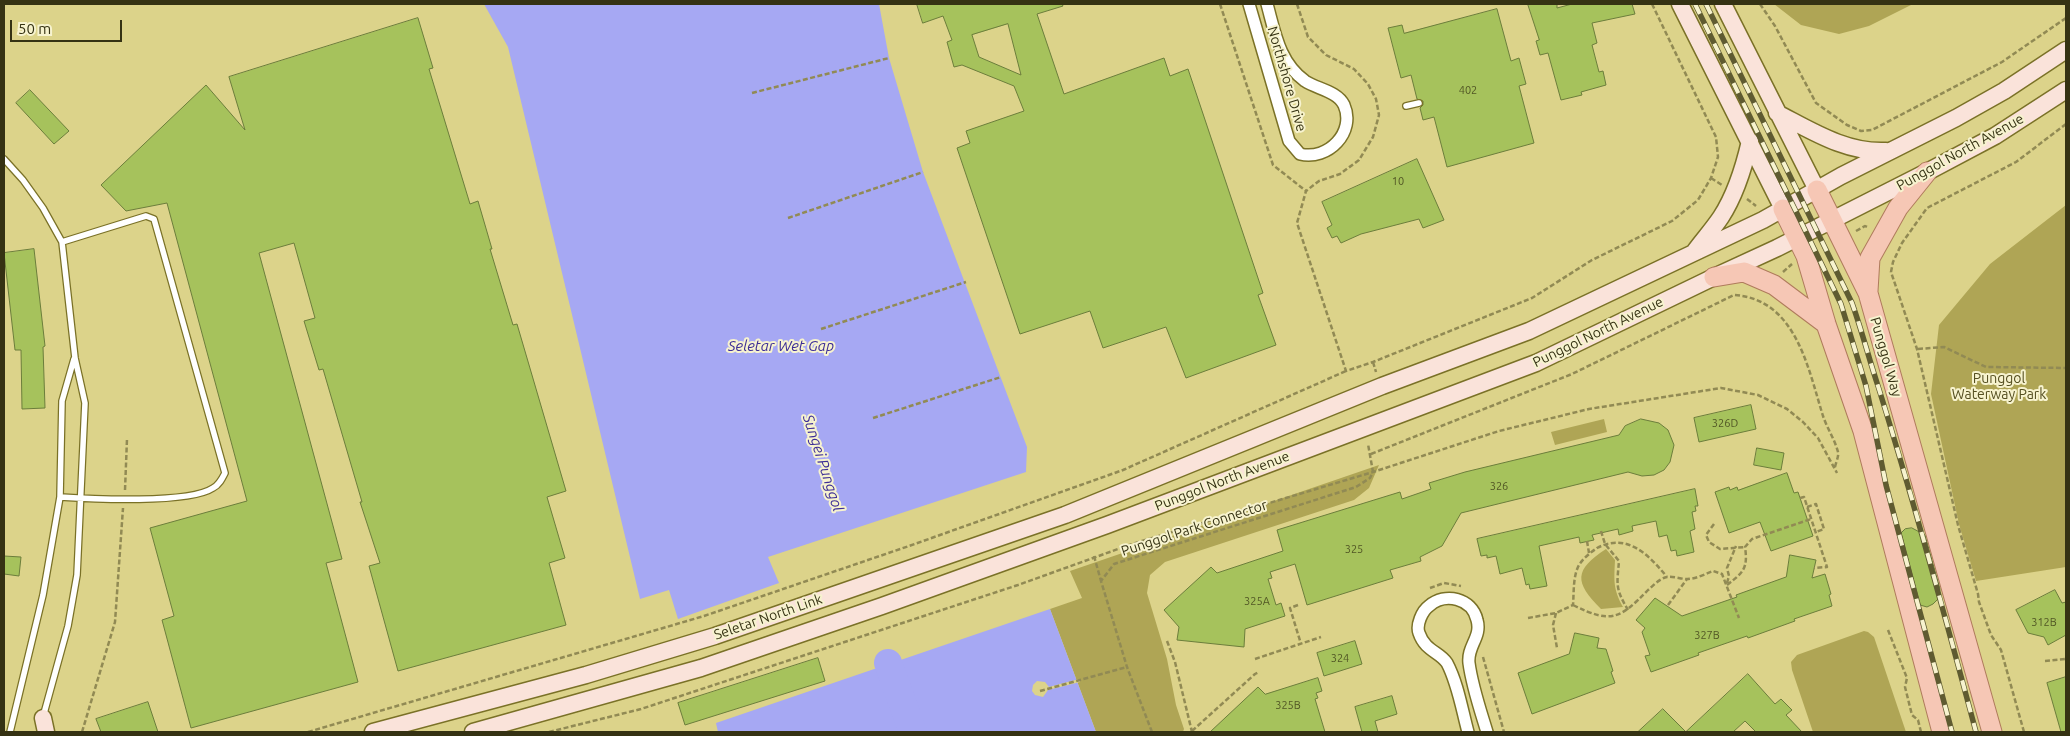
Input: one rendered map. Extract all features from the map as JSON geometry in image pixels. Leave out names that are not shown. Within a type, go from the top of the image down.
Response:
[{"type":"main road","points":[[1680,4],[1806,256],[1826,324],[1862,431],[1942,732]]},
{"type":"main road","name":"Punggol Way","points":[[1723,4],[1777,113],[1833,219],[1868,292],[1992,732]]},
{"type":"main road","name":"Punggol North Avenue","points":[[1155,478],[1382,386],[1529,331],[1692,255],[1956,118],[2004,91],[2066,50]]},
{"type":"main road","name":"Punggol North Avenue","points":[[1107,526],[1536,363],[1714,276],[1797,238],[1926,172],[1995,136],[2066,90]]},
{"type":"main road","points":[[1777,113],[1839,145],[1868,152],[1891,151]]},
{"type":"main road","points":[[1692,255],[1721,217],[1734,192],[1750,141]]},
{"type":"main road","points":[[1868,292],[1870,258],[1898,208],[1926,172]]},
{"type":"main road","points":[[1714,276],[1744,272],[1774,285],[1826,324]]},
{"type":"main road","name":"Seletar North Link","points":[[373,732],[586,675],[714,636],[1065,514],[1155,478]]},
{"type":"main road","name":"Seletar North Link","points":[[472,732],[701,668],[1107,526]]},
{"type":"street","name":"Northshore Drive","points":[[1249,4],[1289,141],[1300,154],[1312,155],[1324,152],[1334,146],[1345,132],[1346,115],[1344,105],[1331,93],[1304,80],[1286,62],[1280,51],[1267,4]]},
{"type":"street","points":[[1468,732],[1454,680],[1446,661],[1430,650],[1418,631],[1420,620],[1428,607],[1440,599],[1451,598],[1463,601],[1473,609],[1477,619],[1479,630],[1468,655],[1471,678],[1487,732]]},
{"type":"lane","points":[[1406,106],[1419,103]]},
{"type":"lane","points":[[4,159],[24,180],[43,208],[62,242],[74,358],[85,404],[77,575],[68,626],[42,727]]},
{"type":"lane","points":[[60,497],[81,499],[179,498],[194,496],[214,488],[224,473],[154,218],[146,216],[62,242]]},
{"type":"lane","points":[[10,732],[43,595],[60,497],[62,402],[74,358]]},
{"type":"path","points":[[1220,4],[1273,165],[1306,191]]},
{"type":"path","points":[[1297,4],[1308,37],[1326,55],[1354,69],[1368,84],[1376,99],[1379,115],[1373,138],[1359,160],[1340,174],[1319,181],[1306,191],[1296,223],[1346,371]]},
{"type":"path","points":[[308,732],[704,616],[909,546],[1122,470],[1346,371],[1532,298],[1592,260],[1672,220],[1698,200],[1711,178],[1718,157],[1716,137],[1652,4]]},
{"type":"path","points":[[1760,4],[1775,26],[1816,104],[1847,125],[1861,131],[1872,130],[2002,62],[2066,18]]},
{"type":"path","points":[[752,94],[889,58]]},
{"type":"path","points":[[2024,732],[2001,650],[1991,635],[1979,602],[1958,526],[1917,350],[1891,272],[1893,262],[1914,225],[1927,208],[2016,162],[2066,124]]},
{"type":"path","points":[[788,218],[924,172]]},
{"type":"path","points":[[821,328],[966,282]]},
{"type":"path","points":[[1373,472],[1371,454],[1572,374],[1734,295],[1749,296],[1763,302],[1788,324],[1802,348],[1826,427],[1838,453],[1835,467]]},
{"type":"path","points":[[1917,350],[1944,347],[1986,367],[2066,368]]},
{"type":"path","points":[[872,418],[1001,377]]},
{"type":"path","points":[[549,732],[641,709],[1018,585],[1094,556],[1373,472],[1499,431],[1589,409],[1721,388],[1758,395],[1788,409],[1818,438],[1837,473]]},
{"type":"path","points":[[82,732],[115,622],[127,439]]},
{"type":"path","name":"Punggol Park Connector","points":[[1101,581],[1114,564],[1345,491],[1364,482],[1373,472]]},
{"type":"path","points":[[1800,498],[1804,497],[1827,567],[1814,568]]},
{"type":"path","points":[[1807,507],[1816,504],[1824,529],[1816,532]]},
{"type":"path","points":[[1727,585],[1741,574],[1747,562],[1745,547],[1752,539],[1811,518]]},
{"type":"path","points":[[1714,524],[1706,534],[1709,542],[1720,549],[1736,546],[1745,547]]},
{"type":"path","points":[[1601,531],[1605,544],[1619,561],[1616,580],[1620,596],[1628,610]]},
{"type":"path","points":[[1587,541],[1589,553]]},
{"type":"path","points":[[1574,605],[1578,565],[1589,553],[1605,544],[1622,542],[1645,552],[1667,577]]},
{"type":"path","points":[[1727,585],[1730,576],[1728,568],[1736,546]]},
{"type":"path","points":[[1094,556],[1126,667],[1152,732]]},
{"type":"path","points":[[1528,618],[1556,613],[1574,605],[1602,616],[1615,616],[1628,610],[1655,584],[1667,577],[1687,579],[1713,571],[1722,574],[1739,618]]},
{"type":"path","points":[[1668,605],[1687,579]]},
{"type":"path","points":[[1426,591],[1444,583],[1457,584],[1466,588]]},
{"type":"path","points":[[1298,605],[1290,608],[1302,644]]},
{"type":"path","points":[[1556,613],[1553,625],[1558,648]]},
{"type":"path","points":[[1888,630],[1907,678],[1905,687],[1912,714],[1918,720],[1921,732]]},
{"type":"path","points":[[1255,659],[1321,637]]},
{"type":"path","points":[[1168,641],[1192,732],[1259,672]]},
{"type":"path","points":[[1482,650],[1504,732]]},
{"type":"path","points":[[2045,661],[2066,659]]},
{"type":"path","points":[[1040,691],[1126,667]]},
{"type":"green space","points":[[1774,4],[1913,4],[1869,26],[1839,34],[1801,25]]},
{"type":"green space","name":"Punggol Waterway Park","points":[[2066,205],[2066,567],[1976,581],[1959,524],[1931,394],[1939,325],[1990,264]]},
{"type":"green space","points":[[1604,419],[1607,432],[1555,445],[1551,432]]},
{"type":"green space","points":[[1379,465],[1369,488],[1354,500],[1165,562],[1150,575],[1147,593],[1167,659],[1176,705],[1184,729],[1183,732],[1096,732],[1050,609],[1082,598],[1070,571]]},
{"type":"green space","points":[[1606,549],[1615,560],[1615,585],[1617,595],[1623,607],[1601,609],[1592,600],[1582,584],[1583,570],[1595,556]]},
{"type":"green space","points":[[1864,631],[1874,637],[1906,732],[1813,732],[1791,662],[1797,655]]},
{"type":"water","name":"Seletar Wet Gap","points":[[484,4],[879,4],[889,58],[923,172],[1027,447],[1026,472],[768,557],[779,583],[678,619],[669,590],[640,599],[508,47]]},
{"type":"water","points":[[1050,609],[1096,732],[718,732],[716,723]]},
{"type":"pier","points":[[1079,679],[1080,682],[1048,690],[1043,697],[1035,695],[1032,691],[1033,685],[1037,681],[1045,682],[1049,687]]},
{"type":"building","points":[[917,4],[1062,4],[1063,6],[1037,14],[1064,94],[1164,58],[1170,76],[1188,69],[1263,293],[1258,295],[1276,345],[1186,378],[1166,327],[1103,348],[1090,311],[1020,334],[957,148],[970,143],[966,131],[1024,111],[1014,86],[962,65],[954,67],[947,42],[952,40],[943,16],[923,23]],"holes":[[[1008,24],[1021,75],[979,57],[972,35]]]},
{"type":"building","points":[[1528,4],[1557,4],[1557,8],[1572,4],[1632,4],[1635,14],[1592,23],[1597,43],[1592,45],[1599,72],[1603,71],[1606,85],[1581,92],[1582,95],[1561,100],[1548,53],[1540,55],[1536,41],[1539,40]]},
{"type":"building","points":[[1497,9],[1511,61],[1519,58],[1526,84],[1519,86],[1534,143],[1447,167],[1434,117],[1423,120],[1420,108],[1423,105],[1423,101],[1417,99],[1411,75],[1401,78],[1388,28],[1402,25],[1404,33]]},
{"type":"building","points":[[418,18],[433,68],[429,69],[470,204],[478,201],[513,325],[517,324],[566,491],[547,497],[565,558],[549,563],[566,625],[398,671],[369,566],[380,563],[360,502],[362,502],[323,369],[319,370],[304,321],[315,318],[294,243],[259,253],[342,559],[326,563],[358,682],[191,728],[162,620],[174,616],[150,528],[247,501],[167,203],[126,211],[101,185],[206,85],[245,130],[229,77]]},
{"type":"building","points":[[30,90],[69,131],[54,144],[16,103]]},
{"type":"building","points":[[1417,159],[1444,220],[1423,228],[1419,219],[1361,234],[1341,243],[1337,236],[1332,238],[1327,228],[1332,225],[1322,202]]},
{"type":"building","points":[[34,249],[45,346],[43,347],[45,408],[22,409],[21,350],[15,350],[4,253]]},
{"type":"building","points":[[1751,405],[1756,429],[1699,442],[1694,418]]},
{"type":"building","points":[[1641,419],[1659,423],[1668,430],[1674,445],[1670,462],[1664,470],[1654,475],[1642,476],[1628,472],[1461,513],[1442,546],[1420,557],[1421,561],[1390,570],[1393,578],[1307,605],[1295,564],[1270,572],[1272,578],[1268,579],[1276,605],[1281,603],[1285,616],[1245,629],[1244,647],[1177,640],[1179,627],[1164,610],[1211,567],[1217,573],[1283,551],[1277,530],[1400,492],[1402,499],[1431,489],[1429,483],[1465,472],[1619,435],[1625,426]]},
{"type":"building","points":[[1757,448],[1784,453],[1781,470],[1754,465]]},
{"type":"building","points":[[1787,473],[1794,493],[1798,492],[1813,536],[1771,551],[1760,522],[1729,533],[1715,492],[1729,487],[1730,490],[1737,487],[1738,490]]},
{"type":"building","points":[[1695,489],[1698,506],[1695,506],[1696,511],[1692,512],[1695,529],[1690,531],[1694,552],[1677,556],[1676,550],[1671,551],[1667,535],[1659,537],[1656,521],[1632,526],[1633,531],[1619,535],[1618,529],[1592,535],[1594,540],[1580,543],[1579,537],[1539,546],[1547,586],[1530,589],[1529,584],[1526,585],[1522,568],[1500,574],[1496,556],[1487,558],[1487,555],[1481,556],[1477,539]]},
{"type":"building","points":[[1912,528],[1925,535],[1940,589],[1938,599],[1927,607],[1920,605],[1901,533],[1905,529]]},
{"type":"building","points":[[1790,555],[1816,560],[1812,578],[1825,574],[1831,594],[1829,595],[1832,606],[1748,638],[1747,636],[1698,653],[1699,655],[1651,672],[1645,656],[1650,655],[1642,632],[1645,628],[1636,620],[1655,598],[1682,616],[1737,597],[1736,595],[1786,577]]},
{"type":"building","points":[[4,556],[21,557],[19,576],[4,574]]},
{"type":"building","points":[[2055,590],[2062,603],[2066,602],[2066,635],[2048,645],[2044,637],[2028,633],[2016,610]]},
{"type":"building","points":[[1575,633],[1599,638],[1597,648],[1606,649],[1615,683],[1532,714],[1518,673],[1569,654]]},
{"type":"building","points":[[1355,641],[1362,664],[1324,676],[1317,653]]},
{"type":"building","points":[[818,658],[825,681],[685,725],[678,703]]},
{"type":"building","points":[[1748,674],[1775,704],[1781,699],[1792,710],[1786,715],[1802,732],[1756,732],[1745,721],[1733,732],[1686,732]]},
{"type":"building","points":[[2066,677],[2066,732],[2061,732],[2047,683]]},
{"type":"building","points":[[1318,678],[1322,691],[1316,693],[1318,698],[1315,699],[1325,732],[1210,732],[1258,687],[1265,694]]},
{"type":"building","points":[[1392,696],[1397,714],[1375,721],[1378,732],[1362,732],[1355,707]]},
{"type":"building","points":[[148,702],[158,732],[101,732],[96,719]]},
{"type":"building","points":[[1663,709],[1686,732],[1638,732]]},
{"type":"waterway","name":"Sungei Punggol","points":[[888,663],[913,732]]},
{"type":"railway","points":[[1695,4],[1841,304],[1866,386],[1886,485],[1952,732]]},
{"type":"railway","points":[[1706,4],[1852,303],[1917,515],[1976,732]]}]
